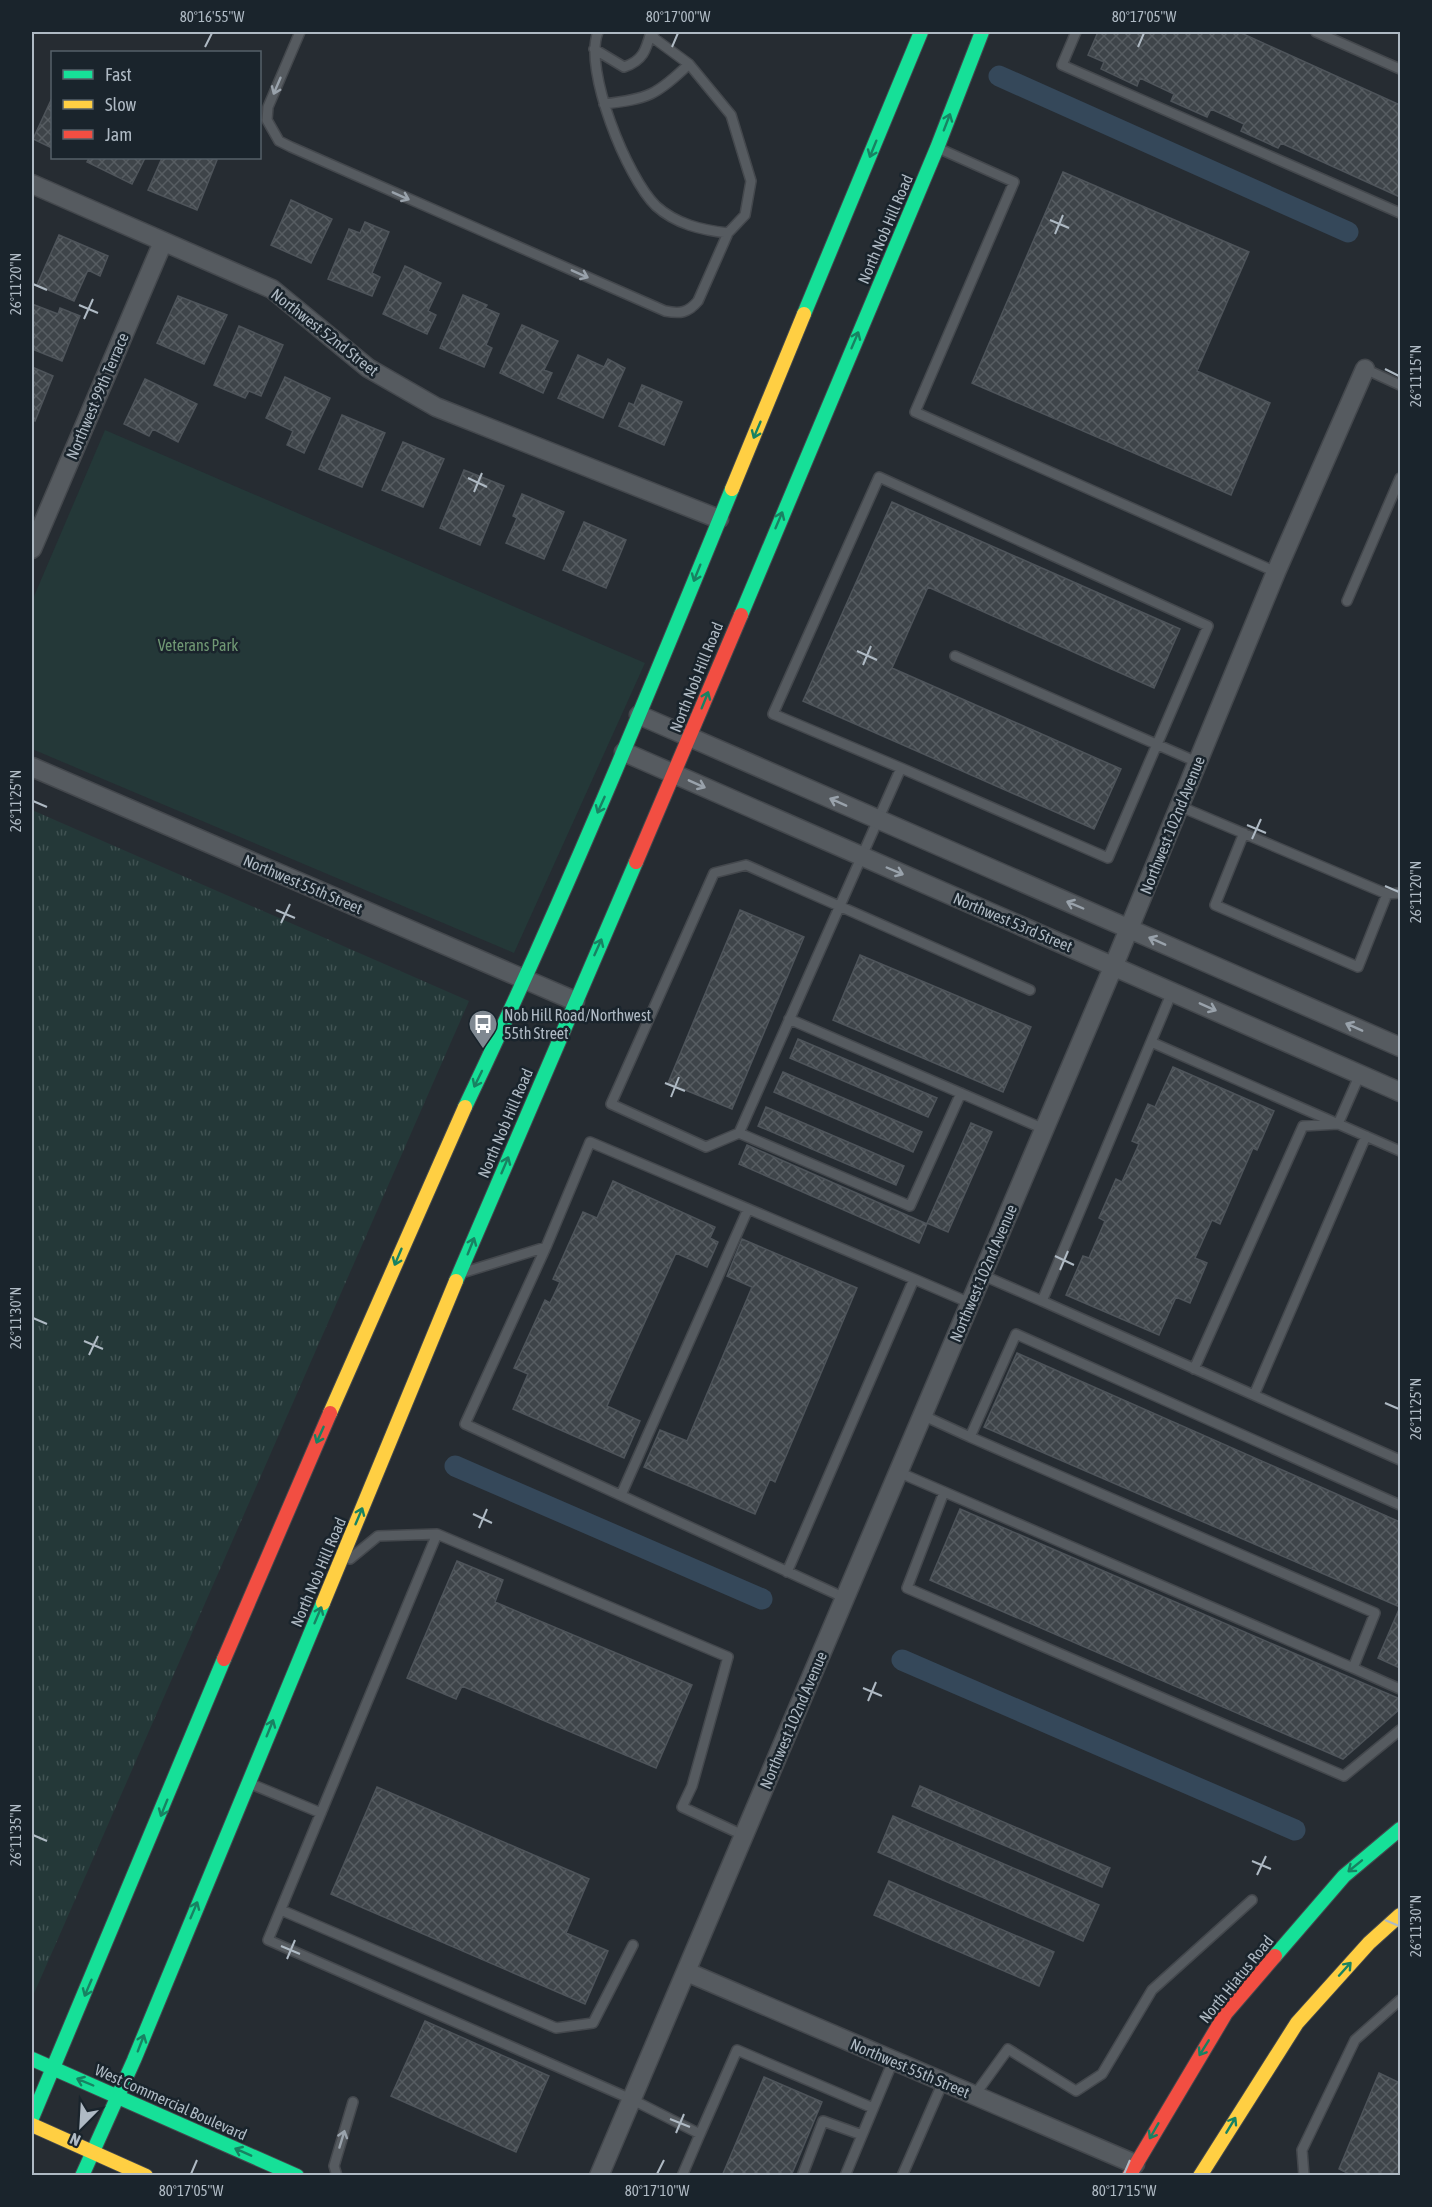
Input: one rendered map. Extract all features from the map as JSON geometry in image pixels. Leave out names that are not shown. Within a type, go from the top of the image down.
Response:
[{"type":"main road","name":"North Nob Hill Road","points":[[82,2175],[575,1001],[674,774],[937,148],[982,32]]},
{"type":"main road","points":[[32,2118],[154,1831],[247,1604],[446,1145],[526,979],[624,752],[916,33]]},
{"type":"main road","name":"North Hiatus Road","points":[[1132,2170],[1226,2013],[1344,1876],[1401,1829]]},
{"type":"main road","points":[[1200,2175],[1297,2024],[1368,1943],[1401,1915]]},
{"type":"main road","name":"West Commercial Boulevard","points":[[32,2059],[297,2175]]},
{"type":"main road","points":[[32,2125],[146,2175]]},
{"type":"street","name":"Northwest 52nd Street","points":[[32,184],[272,289],[368,368],[436,407],[719,519]]},
{"type":"street","name":"Northwest 99th Terrace","points":[[32,549],[163,242]]},
{"type":"street","name":"Northwest 102nd Avenue","points":[[599,2175],[1114,965],[1276,572],[1365,369]]},
{"type":"street","points":[[639,715],[1401,1047]]},
{"type":"street","name":"Northwest 53rd Street","points":[[624,752],[1401,1092]]},
{"type":"street","name":"Northwest 55th Street","points":[[32,767],[575,1001]]},
{"type":"street","name":"Northwest 55th Street","points":[[687,1972],[943,2082],[1132,2170]]},
{"type":"lane","points":[[300,32],[268,107],[267,120],[279,141],[665,312],[682,313],[690,310],[698,301],[728,233],[745,215],[751,181],[730,115],[689,64],[655,39],[651,32]]},
{"type":"lane","points":[[598,32],[593,43],[604,104],[629,169],[655,205],[687,225],[728,233]]},
{"type":"lane","points":[[594,49],[624,67],[635,63],[643,56],[651,32]]},
{"type":"lane","points":[[1076,32],[1062,65],[1401,213]]},
{"type":"lane","points":[[1316,32],[1399,65]]},
{"type":"lane","points":[[604,104],[649,97],[668,84],[689,64]]},
{"type":"lane","points":[[937,148],[1014,182],[915,412],[1276,572]]},
{"type":"lane","points":[[1365,369],[1401,385]]},
{"type":"lane","points":[[879,477],[1208,626],[1108,858],[901,768],[773,714],[879,477]]},
{"type":"lane","points":[[1347,602],[1401,478]]},
{"type":"lane","points":[[955,656],[1197,762]]},
{"type":"lane","points":[[901,768],[861,856],[839,906],[789,1019],[739,1133],[706,1147],[612,1104],[714,873],[746,865],[839,906],[1030,990]]},
{"type":"lane","points":[[1179,806],[1387,894],[1401,893]]},
{"type":"lane","points":[[1244,833],[1215,905],[1358,967],[1387,894]]},
{"type":"lane","points":[[1042,1301],[1172,992]]},
{"type":"lane","points":[[789,1019],[1044,1129]]},
{"type":"lane","points":[[1151,1042],[1401,1151]]},
{"type":"lane","points":[[1338,1124],[1360,1074]]},
{"type":"lane","points":[[739,1133],[910,1206],[961,1093]]},
{"type":"lane","points":[[1194,1369],[1303,1126],[1338,1124]]},
{"type":"lane","points":[[1254,1395],[1366,1136]]},
{"type":"lane","points":[[845,1598],[465,1424],[546,1247],[590,1142],[970,1303]]},
{"type":"lane","points":[[621,1495],[748,1209]]},
{"type":"lane","points":[[460,1274],[546,1247]]},
{"type":"lane","points":[[982,1275],[1401,1460]]},
{"type":"lane","points":[[787,1572],[914,1279]]},
{"type":"lane","points":[[970,1437],[1016,1334],[1401,1505]]},
{"type":"lane","points":[[922,1415],[1375,1612],[1353,1668]]},
{"type":"lane","points":[[898,1472],[1401,1689]]},
{"type":"lane","points":[[944,1492],[907,1588],[1344,1776],[1401,1730]]},
{"type":"lane","points":[[336,1570],[378,1536],[437,1534],[728,1657],[692,1786],[682,1807],[745,1836]]},
{"type":"lane","points":[[437,1534],[268,1940],[631,2099],[700,2134]]},
{"type":"lane","points":[[248,1782],[321,1814]]},
{"type":"lane","points":[[974,2096],[1008,2049],[1076,2091],[1102,2074],[1152,1990],[1252,1900]]},
{"type":"lane","points":[[280,1910],[556,2028],[593,2023],[633,1946]]},
{"type":"lane","points":[[1304,2175],[1302,2150],[1355,2040],[1401,2000]]},
{"type":"lane","points":[[682,2175],[737,2050],[873,2108]]},
{"type":"lane","points":[[845,2175],[893,2061]]},
{"type":"lane","points":[[902,2175],[943,2082]]},
{"type":"lane","points":[[337,2175],[334,2166],[353,2102]]},
{"type":"lane","points":[[802,2175],[823,2121],[862,2135]]},
{"type":"green space","name":"Veterans Park","points":[[105,430],[645,663],[514,953],[32,749],[32,601]]},
{"type":"green space","points":[[32,810],[469,1001],[32,1998]]},
{"type":"building","points":[[1098,32],[1239,32],[1400,105],[1400,197],[1281,143],[1278,148],[1241,131],[1244,124],[1211,109],[1207,117],[1171,101],[1174,94],[1140,78],[1137,86],[1101,69],[1104,62],[1088,55]]},
{"type":"building","points":[[51,100],[51,148],[33,139]]},
{"type":"building","points":[[88,159],[144,159],[132,184],[87,162]]},
{"type":"building","points":[[162,159],[217,160],[197,210],[148,190]]},
{"type":"building","points":[[1063,172],[1249,252],[1197,371],[1270,403],[1231,495],[972,383]]},
{"type":"building","points":[[291,200],[332,219],[311,263],[271,245]]},
{"type":"building","points":[[365,222],[389,232],[372,273],[380,277],[372,296],[328,279],[349,229],[360,233]]},
{"type":"building","points":[[59,235],[108,256],[100,276],[88,270],[74,301],[37,285]]},
{"type":"building","points":[[405,266],[441,283],[428,311],[436,315],[427,334],[383,314]]},
{"type":"building","points":[[463,295],[487,305],[485,308],[499,314],[486,345],[492,348],[484,367],[440,348]]},
{"type":"building","points":[[178,296],[227,315],[204,364],[157,343]]},
{"type":"building","points":[[32,304],[58,314],[60,308],[80,316],[62,361],[32,349]]},
{"type":"building","points":[[522,325],[558,341],[544,370],[552,373],[543,393],[500,373]]},
{"type":"building","points":[[239,326],[283,345],[261,396],[249,391],[245,398],[214,385]]},
{"type":"building","points":[[578,355],[604,367],[608,359],[625,368],[603,418],[558,398]]},
{"type":"building","points":[[32,367],[53,376],[35,421],[32,420]]},
{"type":"building","points":[[285,377],[330,398],[304,453],[287,445],[293,431],[266,418]]},
{"type":"building","points":[[145,379],[197,404],[178,442],[153,429],[149,436],[124,424]]},
{"type":"building","points":[[642,385],[682,402],[664,445],[619,426],[629,403],[634,405]]},
{"type":"building","points":[[342,415],[385,433],[362,487],[319,469]]},
{"type":"building","points":[[403,442],[444,459],[423,507],[382,490]]},
{"type":"building","points":[[464,470],[504,486],[480,545],[440,528]]},
{"type":"building","points":[[522,494],[564,512],[544,559],[506,543],[517,518],[513,516]]},
{"type":"building","points":[[892,502],[1180,629],[1154,688],[928,587],[892,668],[1121,769],[1094,829],[803,701]]},
{"type":"building","points":[[584,522],[626,540],[606,588],[563,570]]},
{"type":"building","points":[[740,910],[804,937],[732,1109],[668,1083]]},
{"type":"building","points":[[860,955],[1031,1027],[1003,1092],[833,1020]]},
{"type":"building","points":[[798,1039],[937,1098],[928,1117],[790,1058]]},
{"type":"building","points":[[1173,1067],[1274,1111],[1257,1150],[1253,1148],[1220,1224],[1212,1220],[1195,1258],[1207,1263],[1190,1303],[1176,1297],[1159,1335],[1066,1295],[1083,1256],[1089,1258],[1105,1221],[1099,1218],[1116,1179],[1122,1182],[1139,1144],[1132,1141],[1148,1104],[1155,1107]]},
{"type":"building","points":[[783,1072],[922,1132],[913,1152],[774,1092]]},
{"type":"building","points":[[766,1107],[904,1166],[896,1185],[758,1126]]},
{"type":"building","points":[[971,1123],[992,1132],[948,1232],[927,1223]]},
{"type":"building","points":[[747,1145],[927,1224],[919,1243],[739,1164]]},
{"type":"building","points":[[613,1181],[715,1227],[710,1238],[718,1242],[707,1267],[676,1253],[607,1406],[640,1421],[624,1458],[513,1409],[528,1374],[514,1368],[545,1300],[550,1303],[560,1282],[553,1279],[583,1212],[597,1218]]},
{"type":"building","points":[[742,1239],[857,1288],[775,1482],[770,1479],[755,1514],[644,1467],[660,1430],[687,1441],[752,1287],[727,1276]]},
{"type":"building","points":[[1017,1353],[1400,1522],[1400,1607],[984,1427]]},
{"type":"building","points":[[960,1509],[1400,1699],[1400,1709],[1343,1759],[930,1580]]},
{"type":"building","points":[[457,1561],[503,1580],[495,1602],[692,1685],[656,1768],[462,1686],[456,1699],[407,1678]]},
{"type":"building","points":[[1400,1607],[1400,1668],[1378,1658]]},
{"type":"building","points":[[920,1786],[1110,1868],[1102,1887],[912,1806]]},
{"type":"building","points":[[377,1787],[589,1879],[566,1933],[608,1951],[585,2004],[331,1894]]},
{"type":"building","points":[[893,1816],[1099,1905],[1083,1941],[878,1852]]},
{"type":"building","points":[[889,1881],[1054,1952],[1039,1986],[874,1915]]},
{"type":"building","points":[[425,2021],[549,2076],[516,2152],[391,2096]]},
{"type":"building","points":[[1379,2073],[1400,2083],[1400,2176],[1353,2176],[1339,2169]]},
{"type":"building","points":[[764,2077],[822,2102],[791,2176],[722,2176]]},
{"type":"waterway","points":[[999,76],[1348,232]]},
{"type":"waterway","points":[[455,1466],[762,1599]]},
{"type":"waterway","points":[[902,1660],[1295,1830]]},
{"type":"traffic: fast","points":[[804,314],[921,32]]},
{"type":"traffic: fast","points":[[741,615],[937,148],[982,32]]},
{"type":"traffic: fast","points":[[465,1107],[570,877],[732,489]]},
{"type":"traffic: fast","points":[[456,1281],[636,862]]},
{"type":"traffic: fast","points":[[82,2176],[134,2060],[323,1603]]},
{"type":"traffic: fast","points":[[32,2118],[224,1659]]},
{"type":"traffic: fast","points":[[1275,1956],[1344,1876],[1400,1829]]},
{"type":"traffic: fast","points":[[32,2059],[297,2176]]},
{"type":"traffic: slow","points":[[732,489],[804,314]]},
{"type":"traffic: slow","points":[[330,1413],[465,1107]]},
{"type":"traffic: slow","points":[[323,1603],[456,1281]]},
{"type":"traffic: slow","points":[[1200,2176],[1297,2023],[1369,1943],[1400,1915]]},
{"type":"traffic: slow","points":[[32,2125],[146,2176]]},
{"type":"traffic: jam","points":[[636,862],[741,615]]},
{"type":"traffic: jam","points":[[224,1659],[330,1413]]},
{"type":"traffic: jam","points":[[1129,2176],[1226,2013],[1275,1956]]},
{"type":"place","name":"Nob Hill Road/Northwest 55th Street","points":[[483,1050]]}]
